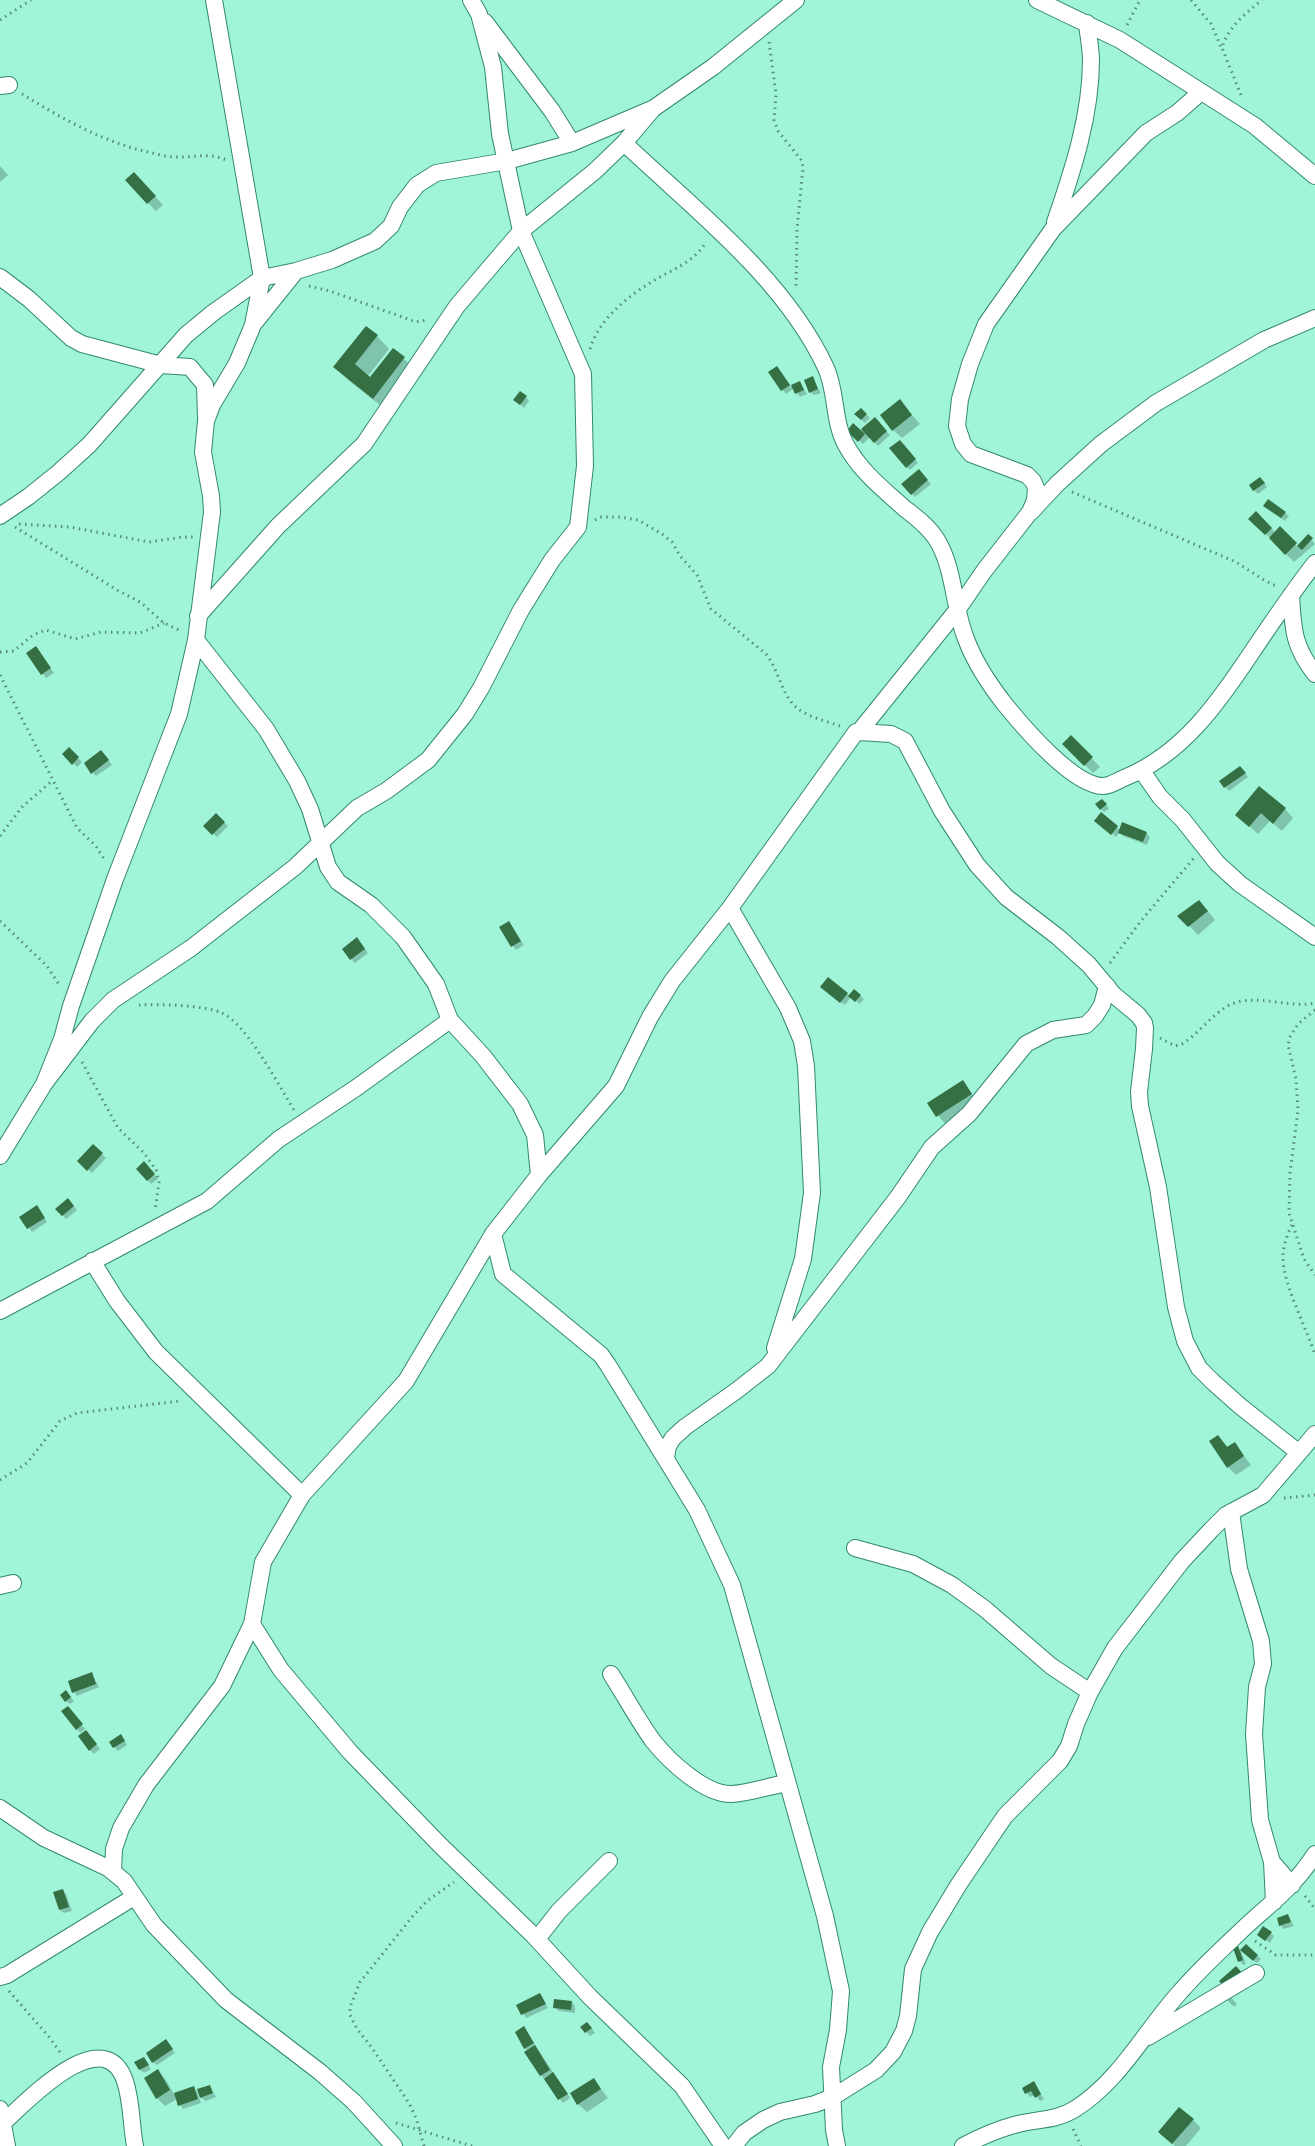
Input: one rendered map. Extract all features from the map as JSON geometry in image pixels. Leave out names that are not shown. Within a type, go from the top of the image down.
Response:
[{"type":"street","points":[[206,421],[212,405],[237,363],[253,325],[262,278],[214,0]]},
{"type":"street","points":[[0,516],[36,491],[89,445],[186,334],[262,278],[332,260],[375,241],[391,226],[400,207],[417,185],[436,173],[507,161],[572,143],[654,108],[713,67],[796,0]]},
{"type":"street","points":[[1037,0],[1120,40],[1254,126],[1315,176]]},
{"type":"street","points":[[475,7],[552,111],[572,143]]},
{"type":"street","points":[[0,1156],[44,1084],[92,1021],[113,1000],[191,948],[295,867],[357,808],[386,791],[428,760],[465,714],[521,610],[552,560],[578,527],[585,466],[583,374],[521,231],[497,115],[493,67],[475,7]]},
{"type":"street","points":[[1053,229],[1071,174],[1083,125],[1091,59],[1087,23]]},
{"type":"street","points":[[1030,512],[1035,500],[1033,481],[1027,475],[971,454],[963,444],[957,426],[960,399],[970,364],[986,324],[1053,229],[1146,133],[1177,113],[1200,93]]},
{"type":"street","points":[[198,616],[278,526],[364,444],[457,306],[521,231],[595,171],[624,143],[654,108]]},
{"type":"street","points":[[624,143],[741,253],[796,315],[826,369],[844,444],[863,471],[924,524],[937,540],[951,577],[965,638],[984,673],[999,697],[1026,730],[1076,776],[1089,784],[1105,786],[1142,771],[1168,754],[1200,724],[1315,563]]},
{"type":"street","points":[[253,325],[296,271]]},
{"type":"street","points":[[0,277],[29,299],[71,338],[82,344],[161,364],[190,367],[205,385],[206,421],[203,452],[211,496],[209,539],[196,640],[179,714],[115,879],[71,1006],[62,1039],[44,1084]]},
{"type":"street","points":[[113,1872],[114,1849],[121,1828],[146,1785],[222,1686],[252,1624],[263,1562],[302,1495],[406,1381],[493,1234],[539,1175],[616,1086],[650,1017],[672,981],[730,908],[857,732],[958,609],[1030,512],[1101,444],[1156,403],[1264,339],[1315,318]]},
{"type":"street","points":[[1292,593],[1292,630],[1299,649],[1315,674]]},
{"type":"street","points":[[196,640],[266,729],[297,781],[310,808],[319,843],[338,882],[371,905],[404,937],[436,984],[450,1020],[483,1056],[520,1104],[535,1136],[539,1175]]},
{"type":"street","points":[[857,732],[891,734],[905,741],[942,811],[977,865],[1006,897],[1058,937],[1105,982],[1114,995],[1138,1016],[1145,1028],[1139,1092],[1140,1106],[1158,1187],[1176,1307],[1185,1341],[1199,1368],[1240,1406],[1298,1452]]},
{"type":"street","points":[[1142,771],[1160,797],[1183,820],[1203,848],[1240,884],[1315,937]]},
{"type":"street","points":[[295,867],[318,867],[332,872]]},
{"type":"street","points":[[730,908],[788,1008],[802,1041],[809,1095],[812,1193],[803,1259],[789,1309],[768,1366]]},
{"type":"street","points":[[666,1458],[668,1446],[685,1427],[768,1366],[898,1197],[932,1147],[969,1114],[1026,1044],[1053,1030],[1086,1025],[1099,1010],[1105,982]]},
{"type":"street","points":[[0,1311],[207,1201],[279,1139],[356,1088],[450,1020]]},
{"type":"street","points":[[493,1234],[503,1274],[601,1355],[697,1510],[732,1585],[825,1916],[841,1991],[838,2030],[831,2067],[837,2146]]},
{"type":"street","points":[[92,1261],[141,1334],[156,1352],[302,1495]]},
{"type":"street","points":[[734,2146],[744,2133],[763,2120],[780,2112],[815,2104],[833,2097],[876,2070],[898,2046],[908,2016],[913,1970],[930,1932],[971,1865],[1005,1816],[1060,1761],[1069,1746],[1090,1692],[1115,1648],[1182,1561],[1210,1530],[1231,1512],[1263,1495],[1315,1434]]},
{"type":"street","points":[[1231,1512],[1239,1569],[1261,1641],[1263,1664],[1257,1687],[1254,1734],[1260,1820],[1272,1862],[1274,1902]]},
{"type":"street","points":[[855,1548],[914,1564],[952,1585],[986,1609],[1051,1666],[1090,1692]]},
{"type":"street","points":[[252,1624],[281,1670],[350,1752],[537,1939],[590,1997],[682,2086],[723,2146]]},
{"type":"street","points":[[611,1674],[653,1740],[669,1759],[699,1783],[715,1791],[731,1794],[787,1783]]},
{"type":"street","points":[[0,1808],[44,1838],[113,1872],[124,1881],[154,1925],[226,2000],[320,2072],[354,2102],[394,2146]]},
{"type":"street","points":[[963,2146],[1006,2127],[1062,2116],[1095,2097],[1182,1989],[1292,1885],[1315,1854]]},
{"type":"street","points":[[537,1939],[559,1911],[609,1861]]},
{"type":"street","points":[[1272,1862],[1292,1885]]},
{"type":"street","points":[[2,1981],[134,1897]]},
{"type":"street","points":[[1138,2045],[1153,2033],[1256,1973]]},
{"type":"street","points":[[7,2146],[2,2116],[71,2067],[83,2061],[98,2058],[108,2061],[125,2080],[135,2146]]},
{"type":"path","points":[[0,20],[32,0]]},
{"type":"path","points":[[1120,40],[1140,0]]},
{"type":"path","points":[[1191,0],[1210,24],[1242,98]]},
{"type":"path","points":[[1222,48],[1232,28],[1244,14],[1262,0]]},
{"type":"path","points":[[766,25],[775,81],[774,120],[778,131],[802,161],[803,168],[796,262],[796,315]]},
{"type":"path","points":[[5,86],[117,144],[149,153],[176,157],[218,156],[244,171]]},
{"type":"path","points":[[583,374],[592,344],[604,321],[651,283],[688,263],[704,246],[714,228]]},
{"type":"path","points":[[308,286],[330,291],[416,322],[437,316],[457,306]]},
{"type":"path","points":[[1057,484],[1090,501],[1236,562],[1264,580],[1292,593]]},
{"type":"path","points":[[578,527],[601,518],[620,517],[638,520],[662,534],[672,542],[680,556],[698,575],[711,609],[773,662],[790,700],[798,709],[857,732]]},
{"type":"path","points":[[196,640],[174,626],[164,623],[140,602],[10,524],[70,527],[149,542],[183,537],[209,539]]},
{"type":"path","points":[[0,652],[14,651],[33,636],[46,630],[75,639],[101,632],[140,633],[164,623]]},
{"type":"path","points":[[0,675],[77,828],[96,846],[115,879]]},
{"type":"path","points":[[0,836],[22,807],[53,780]]},
{"type":"path","points":[[1105,982],[1118,951],[1203,848]]},
{"type":"path","points":[[0,921],[47,966],[62,988]]},
{"type":"path","points":[[1145,1028],[1178,1046],[1190,1039],[1226,1007],[1244,1001],[1288,1005],[1315,1003]]},
{"type":"path","points":[[138,1005],[190,1007],[220,1011],[228,1016],[242,1029],[303,1123]]},
{"type":"path","points":[[1315,1010],[1298,1024],[1287,1045],[1296,1079],[1298,1110],[1290,1173],[1288,1213],[1304,1259],[1315,1275]]},
{"type":"path","points":[[74,1045],[118,1128],[144,1153],[156,1170],[159,1182],[151,1230]]},
{"type":"path","points":[[1292,1224],[1286,1238],[1283,1258],[1289,1286],[1315,1355]]},
{"type":"path","points":[[0,1480],[27,1463],[60,1421],[77,1413],[203,1398]]},
{"type":"path","points":[[424,2146],[408,2103],[353,2022],[350,2007],[360,1983],[411,1917],[447,1886],[468,1875],[476,1880]]},
{"type":"path","points":[[1241,1931],[1276,1954],[1315,1955]]},
{"type":"path","points":[[2,1981],[71,2067]]},
{"type":"path","points":[[420,2131],[472,2146]]},
{"type":"building","points":[[134,172],[156,196],[147,204],[125,180]]},
{"type":"building","points":[[366,326],[378,335],[355,364],[370,377],[393,348],[405,357],[373,399],[333,367]]},
{"type":"building","points":[[777,366],[790,385],[781,391],[768,372]]},
{"type":"building","points":[[813,376],[818,389],[809,393],[804,380]]},
{"type":"building","points":[[800,381],[804,390],[795,394],[791,385]]},
{"type":"building","points":[[520,391],[527,396],[520,405],[513,400]]},
{"type":"building","points":[[900,399],[912,415],[892,431],[880,415]]},
{"type":"building","points":[[861,408],[867,414],[861,420],[854,414]]},
{"type":"building","points":[[875,417],[887,431],[874,443],[861,429]]},
{"type":"building","points":[[853,423],[865,434],[858,442],[847,431]]},
{"type":"building","points":[[900,440],[916,459],[906,468],[889,448]]},
{"type":"building","points":[[919,469],[928,480],[911,495],[901,484]]},
{"type":"building","points":[[1260,477],[1265,483],[1253,491],[1249,485]]},
{"type":"building","points":[[1268,499],[1286,512],[1281,518],[1263,506]]},
{"type":"building","points":[[1256,511],[1272,528],[1265,535],[1248,519]]},
{"type":"building","points":[[1280,526],[1297,543],[1285,555],[1269,538]]},
{"type":"building","points":[[1308,534],[1313,538],[1302,550],[1297,546]]},
{"type":"building","points":[[36,646],[51,668],[41,675],[26,653]]},
{"type":"building","points":[[1071,735],[1093,757],[1084,766],[1062,744]]},
{"type":"building","points":[[69,747],[79,757],[72,765],[62,754]]},
{"type":"building","points":[[101,750],[109,760],[91,774],[84,763]]},
{"type":"building","points":[[1240,766],[1246,773],[1224,788],[1219,781]]},
{"type":"building","points":[[1259,786],[1286,808],[1273,824],[1261,813],[1249,827],[1235,815]]},
{"type":"building","points":[[1102,799],[1107,804],[1100,810],[1095,804]]},
{"type":"building","points":[[1101,812],[1118,826],[1111,835],[1094,821]]},
{"type":"building","points":[[216,813],[225,822],[212,835],[203,826]]},
{"type":"building","points":[[1122,822],[1147,832],[1143,842],[1118,833]]},
{"type":"building","points":[[1199,900],[1208,911],[1188,927],[1177,916]]},
{"type":"building","points":[[509,921],[521,941],[511,947],[499,927]]},
{"type":"building","points":[[357,937],[365,949],[350,960],[342,949]]},
{"type":"building","points":[[828,977],[848,993],[840,1003],[820,987]]},
{"type":"building","points":[[854,989],[861,995],[855,1002],[848,996]]},
{"type":"building","points":[[963,1080],[972,1094],[936,1117],[927,1103]]},
{"type":"building","points":[[93,1144],[103,1153],[87,1171],[77,1161]]},
{"type":"building","points":[[144,1161],[155,1174],[147,1181],[136,1169]]},
{"type":"building","points":[[68,1198],[74,1206],[62,1216],[55,1209]]},
{"type":"building","points":[[37,1205],[45,1218],[27,1229],[19,1217]]},
{"type":"building","points":[[1218,1435],[1227,1447],[1235,1442],[1244,1456],[1227,1468],[1209,1441]]},
{"type":"building","points":[[92,1672],[96,1684],[72,1693],[68,1681]]},
{"type":"building","points":[[66,1690],[71,1697],[65,1702],[60,1695]]},
{"type":"building","points":[[68,1706],[83,1724],[76,1730],[61,1711]]},
{"type":"building","points":[[86,1730],[97,1744],[89,1751],[78,1736]]},
{"type":"building","points":[[121,1734],[125,1741],[113,1748],[109,1742]]},
{"type":"building","points":[[63,1889],[69,1907],[59,1910],[53,1892]]},
{"type":"building","points":[[1288,1914],[1291,1922],[1279,1926],[1277,1918]]},
{"type":"building","points":[[1263,1926],[1272,1932],[1265,1941],[1257,1935]]},
{"type":"building","points":[[1246,1944],[1258,1955],[1253,1961],[1240,1950]]},
{"type":"building","points":[[1238,1946],[1243,1960],[1238,1962],[1233,1948]]},
{"type":"building","points":[[1236,1966],[1245,1976],[1228,1991],[1219,1981]]},
{"type":"building","points":[[540,1993],[546,2004],[521,2015],[516,2005]]},
{"type":"building","points":[[554,1999],[572,2001],[571,2010],[553,2008]]},
{"type":"building","points":[[587,2022],[592,2028],[585,2033],[580,2027]]},
{"type":"building","points":[[524,2026],[534,2043],[524,2049],[515,2032]]},
{"type":"building","points":[[166,2039],[173,2049],[152,2063],[146,2053]]},
{"type":"building","points":[[535,2045],[550,2070],[540,2076],[524,2052]]},
{"type":"building","points":[[144,2057],[149,2065],[139,2070],[134,2062]]},
{"type":"building","points":[[158,2069],[170,2090],[156,2099],[144,2078]]},
{"type":"building","points":[[553,2072],[568,2094],[558,2100],[544,2079]]},
{"type":"building","points":[[594,2078],[601,2089],[577,2105],[570,2093]]},
{"type":"building","points":[[1034,2081],[1041,2094],[1035,2098],[1031,2091],[1025,2094],[1022,2088]]},
{"type":"building","points":[[210,2085],[213,2093],[200,2098],[197,2089]]},
{"type":"building","points":[[194,2086],[198,2099],[178,2106],[174,2093]]},
{"type":"building","points":[[1179,2107],[1194,2119],[1172,2144],[1158,2132]]}]
